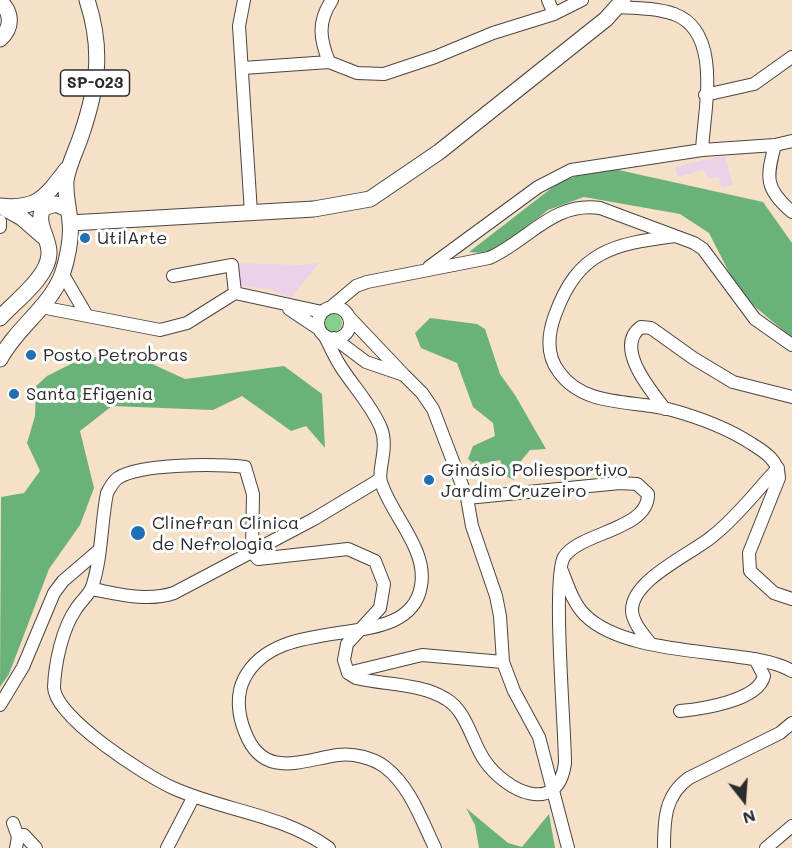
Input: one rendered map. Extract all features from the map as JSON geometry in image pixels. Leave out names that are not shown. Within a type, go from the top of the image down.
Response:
[{"type":"main road","points":[[0,1],[7,8],[10,20],[6,33],[0,39]]},
{"type":"main road","name":"SP-023","points":[[69,216],[66,184],[90,106],[97,70],[96,28],[91,2]]},
{"type":"main road","points":[[0,318],[26,294],[48,260],[49,249],[40,216],[43,208],[56,204],[69,216],[251,213],[314,209],[370,199],[439,152],[621,4]]},
{"type":"main road","name":"SP-023","points":[[0,211],[40,201],[70,165]]},
{"type":"main road","points":[[0,211],[22,218],[45,238]]},
{"type":"main road","points":[[0,359],[10,340],[41,307],[62,273],[69,216]]},
{"type":"main road","points":[[26,294],[32,302],[41,307]]},
{"type":"main road","points":[[11,307],[21,310],[28,321]]},
{"type":"street","points":[[244,0],[239,26],[251,213]]},
{"type":"street","points":[[328,62],[320,34],[323,13],[332,0]]},
{"type":"street","points":[[548,0],[554,14]]},
{"type":"street","points":[[243,68],[328,62],[357,73],[384,74],[435,57],[493,33],[554,14],[582,0]]},
{"type":"street","points":[[621,4],[674,15],[686,21],[696,31],[706,56],[702,150]]},
{"type":"street","points":[[705,95],[754,84],[792,57]]},
{"type":"street","points":[[426,270],[554,177],[571,170],[702,150],[775,145],[792,141]]},
{"type":"street","points":[[775,145],[768,169],[771,190],[792,212]]},
{"type":"street","points":[[435,848],[403,785],[377,762],[368,758],[338,755],[303,764],[280,764],[259,754],[244,730],[240,711],[240,687],[258,659],[286,642],[363,630],[395,620],[411,610],[421,587],[421,568],[380,480],[384,448],[381,429],[339,365],[318,321],[326,310],[352,289],[367,282],[489,258],[506,250],[555,214],[573,208],[600,208],[703,249],[754,319],[792,345]]},
{"type":"street","points":[[0,211],[0,227]]},
{"type":"street","points":[[675,236],[618,247],[597,256],[581,267],[569,283],[550,327],[551,358],[558,371],[578,390],[611,401],[665,409],[731,431],[770,456],[778,468],[777,485],[764,509],[749,553],[750,571],[774,593],[792,599]]},
{"type":"street","points":[[173,276],[232,265],[235,292]]},
{"type":"street","points":[[62,273],[86,314]]},
{"type":"street","points":[[326,334],[348,331],[352,289]]},
{"type":"street","points":[[41,307],[86,314],[142,328],[172,328],[205,314],[235,292],[262,297],[283,305],[366,362],[404,375]]},
{"type":"street","points":[[283,305],[326,310],[341,308],[422,393],[433,409],[467,498],[472,526],[496,596],[500,616],[503,662],[510,684],[538,736],[568,848]]},
{"type":"street","points":[[665,409],[634,364],[634,337],[641,327],[651,328],[693,358],[734,382],[792,398]]},
{"type":"street","points":[[329,848],[311,835],[268,818],[172,787],[140,768],[80,725],[57,700],[54,689],[62,643],[75,609],[92,589],[107,493],[118,478],[142,470],[228,465],[245,467],[252,483],[252,552],[258,560],[292,557],[332,549],[348,549],[367,555],[379,567],[384,584],[380,608],[363,630],[347,644],[345,651],[348,673]]},
{"type":"street","points":[[650,643],[638,626],[632,610],[638,592],[655,575],[714,536],[778,468]]},
{"type":"street","points":[[92,589],[127,596],[161,597],[189,586],[380,480]]},
{"type":"street","points":[[348,673],[356,678],[429,692],[447,699],[461,714],[485,761],[501,778],[526,794],[535,796],[552,790],[561,782],[565,763],[559,605],[560,567],[564,556],[580,544],[639,514],[648,500],[646,489],[637,484],[620,483],[467,498]]},
{"type":"street","points":[[0,705],[23,667],[54,593],[63,581],[98,551]]},
{"type":"street","points":[[560,567],[577,605],[586,616],[617,634],[650,643],[755,659],[792,671]]},
{"type":"street","points":[[348,673],[422,655],[503,662]]},
{"type":"street","points":[[680,711],[728,704],[761,683],[764,676],[755,659]]},
{"type":"street","points":[[664,848],[667,805],[677,786],[780,733],[792,723]]},
{"type":"street","points":[[167,848],[194,795]]},
{"type":"street","points":[[13,823],[17,843]]},
{"type":"street","points":[[766,848],[792,826]]},
{"type":"street","points":[[17,843],[24,835],[36,848]]},
{"type":"shaded area","points":[[725,155],[733,185],[721,188],[719,177],[710,179],[703,170],[678,177],[675,167]]},
{"type":"shaded area","points":[[235,263],[303,265],[319,263],[291,298],[269,289],[241,286]]},
{"type":"green space","points":[[614,169],[763,202],[792,243],[792,338],[753,305],[732,278],[709,233],[680,214],[584,197],[548,210],[501,247],[482,253],[469,252],[558,183],[579,175]]},
{"type":"green space","points":[[333,314],[339,317],[342,323],[339,329],[333,332],[327,329],[324,323],[327,317]]},
{"type":"green space","points":[[430,318],[477,324],[485,329],[500,374],[515,395],[546,449],[530,450],[521,461],[514,480],[506,476],[500,460],[476,465],[468,459],[473,446],[495,436],[493,423],[473,407],[457,363],[421,348],[415,333]]},
{"type":"green space","points":[[85,357],[137,357],[185,379],[284,366],[322,394],[325,448],[306,426],[291,431],[242,396],[213,410],[112,406],[80,431],[94,488],[80,525],[49,569],[9,674],[0,687],[1,497],[24,493],[40,471],[27,443],[35,416],[36,386],[47,376]]},
{"type":"green space","points":[[466,808],[508,843],[522,847],[549,814],[555,848],[479,848],[475,825]]},
{"type":"place","name":"UtilArte","points":[[85,238]]},
{"type":"place","name":"Posto Petrobras","points":[[31,355]]},
{"type":"place","name":"Santa Efigenia","points":[[14,394]]},
{"type":"place","name":"Ginásio Poliesportivo Jardim Cruzeiro","points":[[429,480]]},
{"type":"place","name":"Clinefran Clínica de Nefrologia","points":[[138,533]]}]
